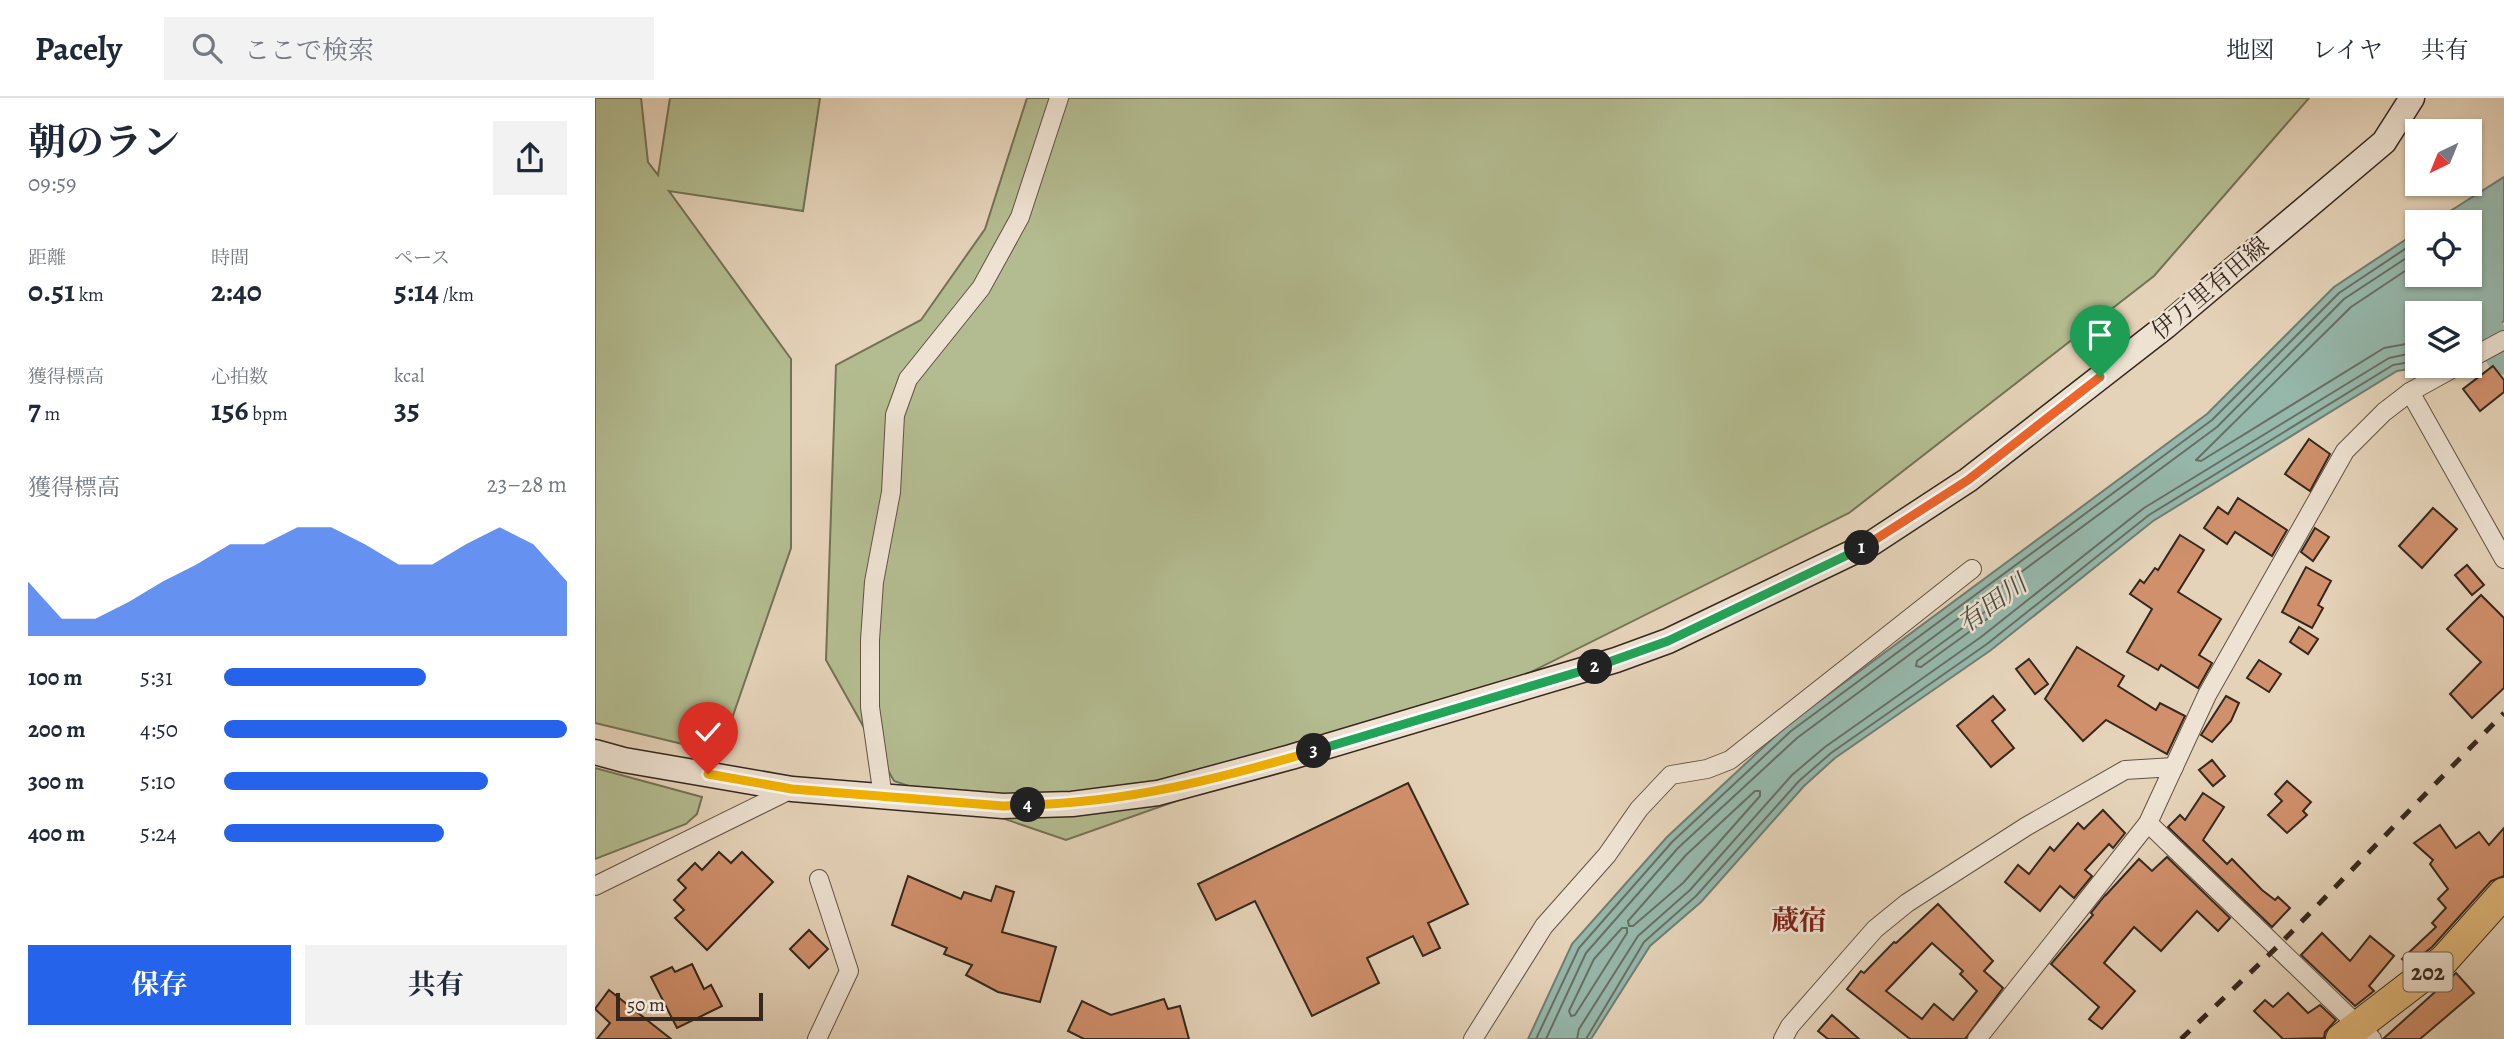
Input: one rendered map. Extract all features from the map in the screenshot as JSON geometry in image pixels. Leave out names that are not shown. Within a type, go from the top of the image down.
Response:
[{"type":"highway","name":"202","points":[[2357,1035],[2444,960],[2504,893]]},
{"type":"main road","name":"伊万里有田線","points":[[595,752],[624,760],[792,789],[1003,806],[1072,804],[1158,793],[1291,758],[1616,660],[1668,641],[1872,543],[1968,480],[2166,326],[2383,142],[2412,98]]},
{"type":"street","points":[[883,797],[870,707],[870,640],[874,582],[891,492],[895,415],[908,379],[981,288],[1020,216],[1059,98]]},
{"type":"street","points":[[2482,352],[2504,340]]},
{"type":"street","points":[[1977,1039],[2148,823],[2207,695],[2345,451],[2384,412],[2410,392],[2435,378]]},
{"type":"street","points":[[2410,392],[2504,559]]},
{"type":"street","points":[[1473,1039],[1544,926],[1607,855],[1639,809],[1671,775],[1707,769],[1730,760],[1972,569]]},
{"type":"street","points":[[1783,1039],[1790,1026],[1875,929],[1907,904],[2027,826],[2125,771],[2174,767]]},
{"type":"street","points":[[595,886],[792,789]]},
{"type":"street","points":[[2148,823],[2357,1035]]},
{"type":"street","points":[[817,1039],[849,971],[819,879]]},
{"type":"green space","points":[[595,98],[641,98],[648,162],[658,175],[670,98],[820,98],[803,211],[669,191],[791,359],[791,548],[720,753],[595,723]]},
{"type":"green space","points":[[1027,98],[2309,98],[2154,276],[1849,513],[1507,684],[1066,840],[894,781],[826,660],[836,365],[921,320],[985,229]]},
{"type":"green space","points":[[595,768],[702,797],[697,814],[686,824],[595,859]]},
{"type":"water","name":"有田川","points":[[2504,177],[2504,321],[2482,334],[2482,301],[2405,301],[2405,370],[2397,371],[2153,521],[1991,650],[1835,758],[1804,786],[1701,902],[1650,946],[1591,1039],[1528,1039],[1572,944],[1667,837],[1787,725],[2207,414],[2334,287],[2405,240],[2405,287],[2482,287],[2482,210],[2452,210],[2474,196],[2482,196],[2482,191]]},
{"type":"building","points":[[2493,366],[2504,380],[2504,392],[2480,411],[2463,389],[2477,378],[2482,378],[2482,374]]},
{"type":"building","points":[[2309,439],[2330,454],[2310,491],[2285,474]]},
{"type":"building","points":[[2238,498],[2287,530],[2272,556],[2235,532],[2227,544],[2204,528],[2218,507],[2228,514]]},
{"type":"building","points":[[2433,508],[2457,529],[2422,568],[2399,546]]},
{"type":"building","points":[[2315,528],[2329,537],[2313,561],[2301,552]]},
{"type":"building","points":[[2180,535],[2204,550],[2178,592],[2221,619],[2199,655],[2212,663],[2198,688],[2161,665],[2158,670],[2127,652],[2152,609],[2130,594],[2140,580],[2144,583],[2155,568],[2158,570]]},
{"type":"building","points":[[2467,565],[2484,585],[2472,595],[2455,575]]},
{"type":"building","points":[[2306,567],[2331,581],[2318,605],[2323,608],[2312,628],[2282,612]]},
{"type":"building","points":[[2481,595],[2504,618],[2504,688],[2472,718],[2450,694],[2481,662],[2447,629]]},
{"type":"building","points":[[2299,627],[2318,639],[2308,654],[2290,642]]},
{"type":"building","points":[[2077,647],[2124,676],[2118,686],[2156,710],[2160,703],[2185,716],[2167,754],[2106,720],[2083,741],[2045,699]]},
{"type":"building","points":[[2029,659],[2048,684],[2035,694],[2016,669]]},
{"type":"building","points":[[2259,660],[2281,674],[2269,692],[2247,678]]},
{"type":"building","points":[[1993,696],[2005,710],[1992,721],[2014,748],[1991,767],[1957,726]]},
{"type":"building","points":[[2226,696],[2239,703],[2231,721],[2212,742],[2201,735]]},
{"type":"building","points":[[2212,760],[2225,776],[2213,786],[2199,770]]},
{"type":"building","points":[[2287,781],[2311,802],[2303,811],[2307,815],[2287,833],[2268,815],[2282,801],[2275,794]]},
{"type":"building","points":[[1408,783],[1468,904],[1428,923],[1440,948],[1423,956],[1413,936],[1367,958],[1379,983],[1312,1016],[1255,901],[1216,920],[1198,884]]},
{"type":"building","points":[[2203,793],[2224,807],[2203,840],[2227,864],[2232,859],[2262,890],[2275,900],[2278,897],[2290,908],[2272,927],[2168,827],[2180,815],[2185,820]]},
{"type":"building","points":[[2103,810],[2125,833],[2113,848],[2109,844],[2085,870],[2092,876],[2074,898],[2060,886],[2040,911],[2005,882],[2018,865],[2029,874],[2050,847],[2054,851],[2078,823],[2084,829]]},
{"type":"building","points":[[2440,825],[2456,848],[2479,832],[2489,845],[2504,828],[2504,876],[2491,881],[2432,947],[2409,965],[2402,959],[2436,927],[2432,923],[2446,908],[2438,899],[2448,889],[2430,864],[2433,860],[2414,843]]},
{"type":"building","points":[[719,852],[731,863],[742,852],[773,882],[707,950],[675,918],[684,910],[674,900],[686,888],[678,880],[695,863],[702,870]]},
{"type":"building","points":[[2167,857],[2230,918],[2218,931],[2197,911],[2161,951],[2134,927],[2104,963],[2135,991],[2102,1029],[2089,1019],[2099,1007],[2051,964],[2093,915],[2091,913],[2106,894],[2105,896],[2139,859],[2152,871]]},
{"type":"building","points":[[908,876],[961,899],[964,892],[991,901],[996,886],[1014,892],[1002,932],[1056,947],[1040,1002],[998,992],[966,975],[972,965],[944,954],[947,948],[892,925]]},
{"type":"building","points":[[1938,904],[1993,961],[1984,971],[2003,988],[1965,1039],[1910,1039],[1847,989],[1861,971],[1864,973]],"holes":[[[1932,943],[1963,971],[1960,974],[1977,991],[1953,1020],[1934,1004],[1922,1019],[1886,991]]]},
{"type":"building","points":[[809,930],[828,949],[809,968],[790,949]]},
{"type":"building","points":[[2322,933],[2350,961],[2370,936],[2394,956],[2369,986],[2374,991],[2355,1006],[2301,955]]},
{"type":"building","points":[[692,964],[704,989],[711,985],[722,1006],[677,1028],[651,977],[672,967],[675,972]]},
{"type":"building","points":[[2456,973],[2474,993],[2420,1039],[2383,1039]]},
{"type":"building","points":[[609,990],[671,1039],[597,1039],[610,1023],[595,1009]]},
{"type":"building","points":[[2288,993],[2308,1013],[2320,1005],[2336,1020],[2325,1032],[2324,1038],[2283,1039],[2254,1011],[2265,1000],[2273,1007]]},
{"type":"building","points":[[1164,999],[1168,1009],[1180,1006],[1189,1039],[1084,1039],[1068,1031],[1082,1001],[1111,1015]]},
{"type":"building","points":[[1832,1015],[1859,1039],[1828,1039],[1818,1031]]},
{"type":"waterway","points":[[2467,290],[2484,327],[2504,357]]},
{"type":"waterway","points":[[2482,333],[2504,366]]},
{"type":"railway","points":[[2181,1039],[2277,947],[2504,713]]},
{"type":"district","name":"蔵宿","points":[[1799,920]]},
{"type":"route","points":[[708,774],[792,789],[1003,806],[1072,804],[1158,793],[1291,758],[1616,660],[1668,641],[1781,588],[1872,543],[1968,480],[2100,377]]}]
